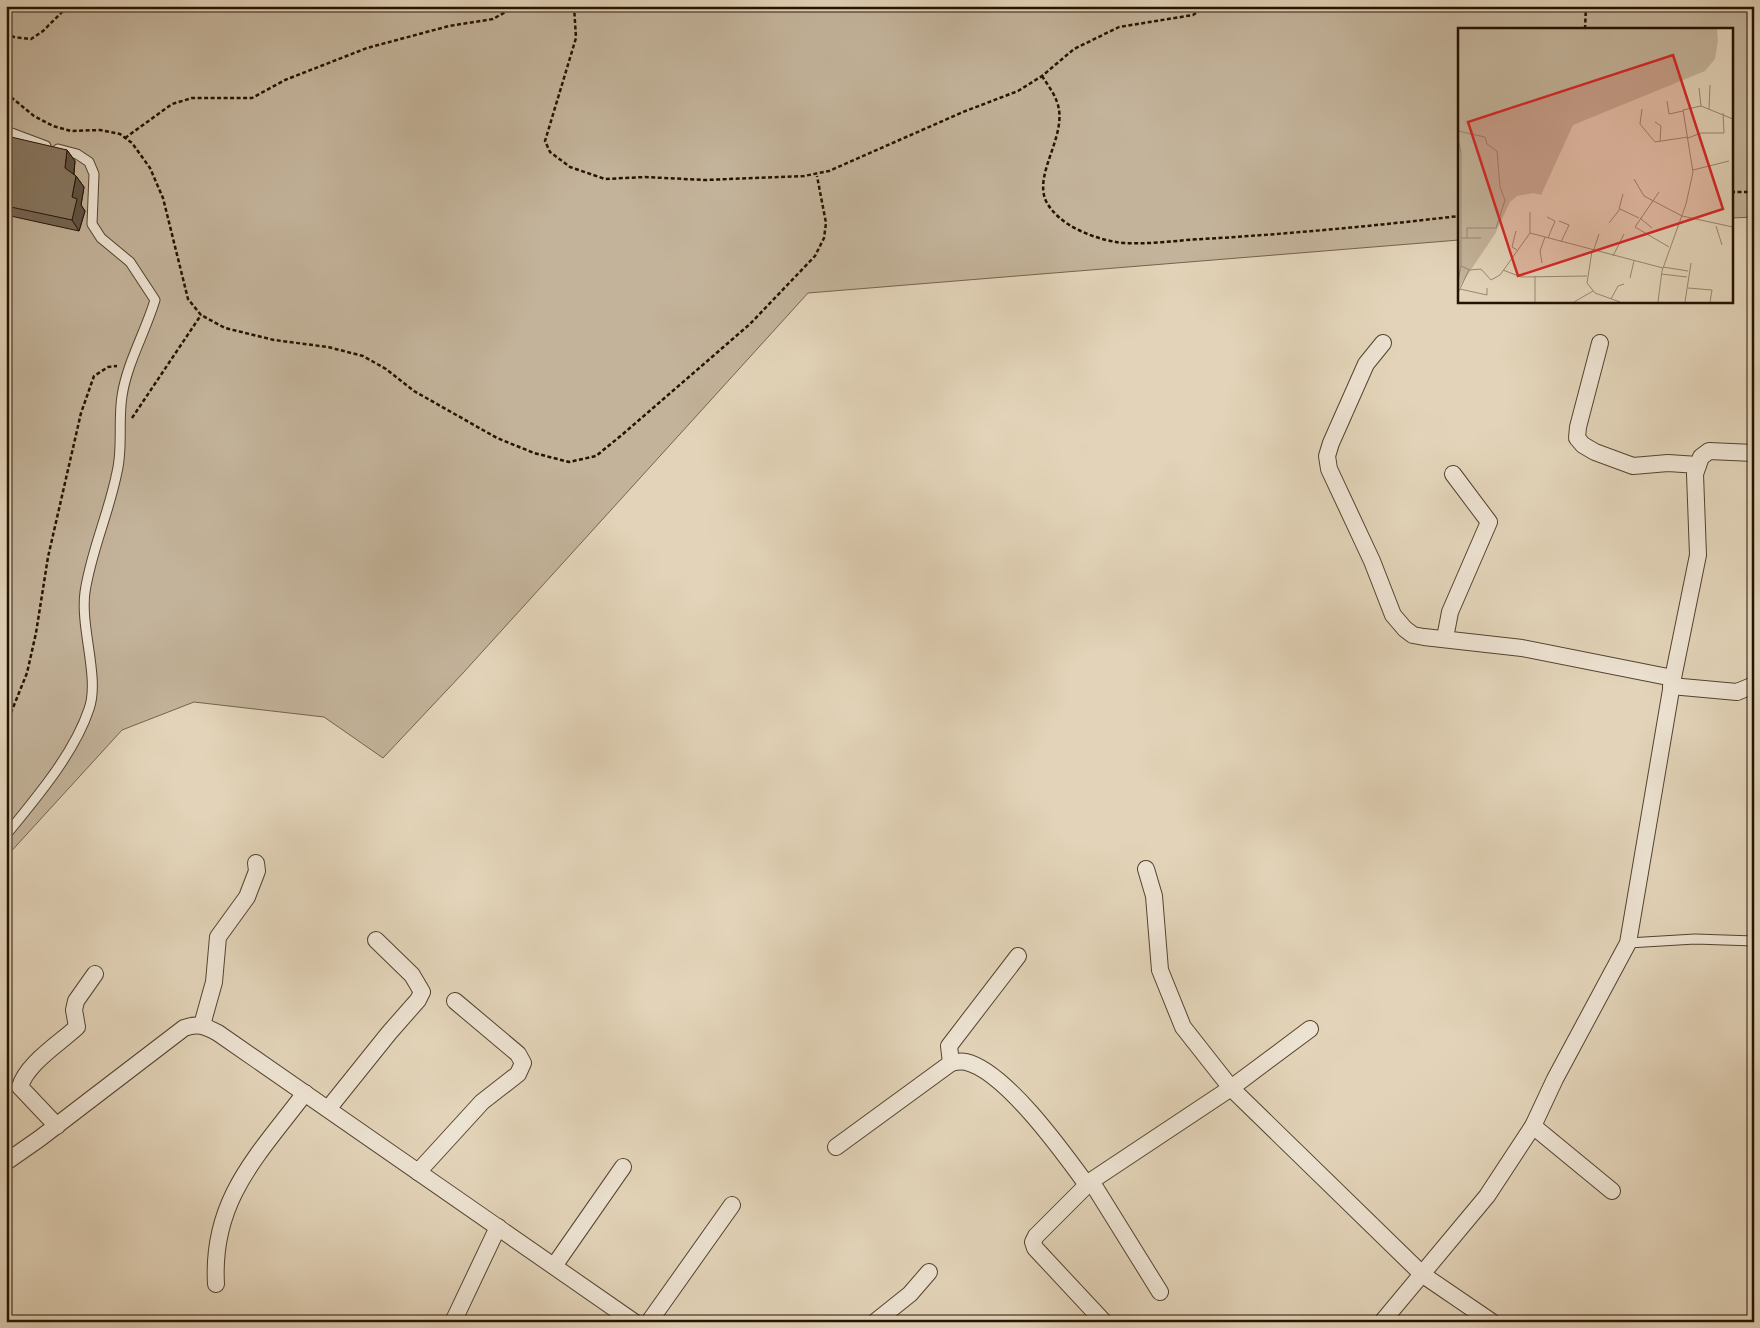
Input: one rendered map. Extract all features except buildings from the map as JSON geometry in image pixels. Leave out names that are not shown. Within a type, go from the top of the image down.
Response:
[{"type":"street","points":[[1382,343],[1366,364],[1327,456],[1329,469],[1372,561],[1393,615],[1404,629],[1413,635],[1522,648],[1672,682],[1736,692],[1754,685]]},
{"type":"street","points":[[1600,343],[1578,427],[1577,438],[1583,445],[1595,452],[1633,466],[1668,463],[1698,465]]},
{"type":"street","points":[[1382,1322],[1487,1196],[1533,1126],[1555,1079],[1628,943],[1672,682],[1698,555],[1695,474],[1701,457],[1709,451],[1754,453]]},
{"type":"street","points":[[1445,638],[1450,612],[1490,522],[1453,474]]},
{"type":"street","points":[[202,1025],[214,982],[218,937],[247,897],[257,871],[256,863]]},
{"type":"street","points":[[1146,869],[1154,896],[1160,970],[1183,1027],[1231,1088],[1423,1275],[1492,1322]]},
{"type":"street","points":[[328,1109],[418,1000],[422,992],[412,975],[376,940]]},
{"type":"street","points":[[950,1063],[949,1046],[1018,956]]},
{"type":"street","points":[[57,1126],[20,1087],[30,1069],[77,1028],[74,1010],[76,1002],[95,974]]},
{"type":"street","points":[[418,1172],[482,1102],[518,1074],[523,1063],[518,1054],[455,1002]]},
{"type":"street","points":[[6,1162],[57,1126],[184,1028],[195,1024],[202,1025],[218,1033],[634,1322]]},
{"type":"street","points":[[1104,1322],[1035,1248],[1032,1242],[1036,1236],[1089,1183],[1231,1088],[1310,1029]]},
{"type":"street","points":[[836,1147],[950,1063],[964,1061],[975,1066],[1015,1097],[1047,1132],[1089,1183],[1160,1292]]},
{"type":"street","points":[[216,1284],[215,1261],[219,1233],[235,1186],[305,1093]]},
{"type":"street","points":[[1533,1126],[1612,1190]]},
{"type":"street","points":[[554,1266],[623,1166]]},
{"type":"street","points":[[649,1322],[732,1205]]},
{"type":"street","points":[[453,1322],[498,1227]]},
{"type":"street","points":[[875,1322],[900,1303],[929,1272]]},
{"type":"lane","points":[[6,131],[43,145],[77,154],[88,162],[94,174],[92,224],[101,238],[130,262],[155,300],[147,327],[129,366],[122,397],[118,470],[94,549],[85,594],[85,633],[92,679],[90,708],[64,758],[37,797],[6,835]]},
{"type":"lane","points":[[1628,943],[1695,940],[1754,941]]},
{"type":"path","points":[[6,32],[14,37],[31,39],[44,31],[68,6]]},
{"type":"path","points":[[125,138],[172,104],[192,98],[252,98],[285,80],[367,48],[449,26],[493,19],[516,6]]},
{"type":"path","points":[[574,6],[576,38],[545,141],[550,152],[570,167],[605,179],[645,177],[705,180],[804,176],[830,171],[963,112],[1018,91],[1042,76],[1074,49],[1119,27],[1193,15],[1206,6]]},
{"type":"path","points":[[1585,28],[1586,6]]},
{"type":"path","points":[[1042,76],[1058,102],[1060,120],[1057,141],[1044,182],[1046,201],[1058,216],[1082,232],[1117,242],[1161,241],[1237,237],[1458,216]]},
{"type":"path","points":[[6,93],[34,116],[52,126],[71,131],[100,130],[120,134],[132,143],[150,168],[164,198],[188,299],[201,316],[226,328],[274,340],[328,347],[363,356],[386,369],[422,396],[497,438],[534,453],[569,462],[596,456],[694,375],[750,324],[815,256],[824,238],[826,223],[817,176]]},
{"type":"path","points":[[1732,192],[1754,192]]},
{"type":"path","points":[[120,436],[201,316]]},
{"type":"path","points":[[6,725],[27,672],[36,633],[48,557],[81,413],[94,376],[108,367],[129,366]]},
{"type":"shaded area","points":[[6,6],[1754,6],[1754,217],[1732,218],[1732,28],[1458,28],[1458,240],[808,293],[463,673],[383,758],[324,717],[194,702],[122,730],[6,857]]}]
